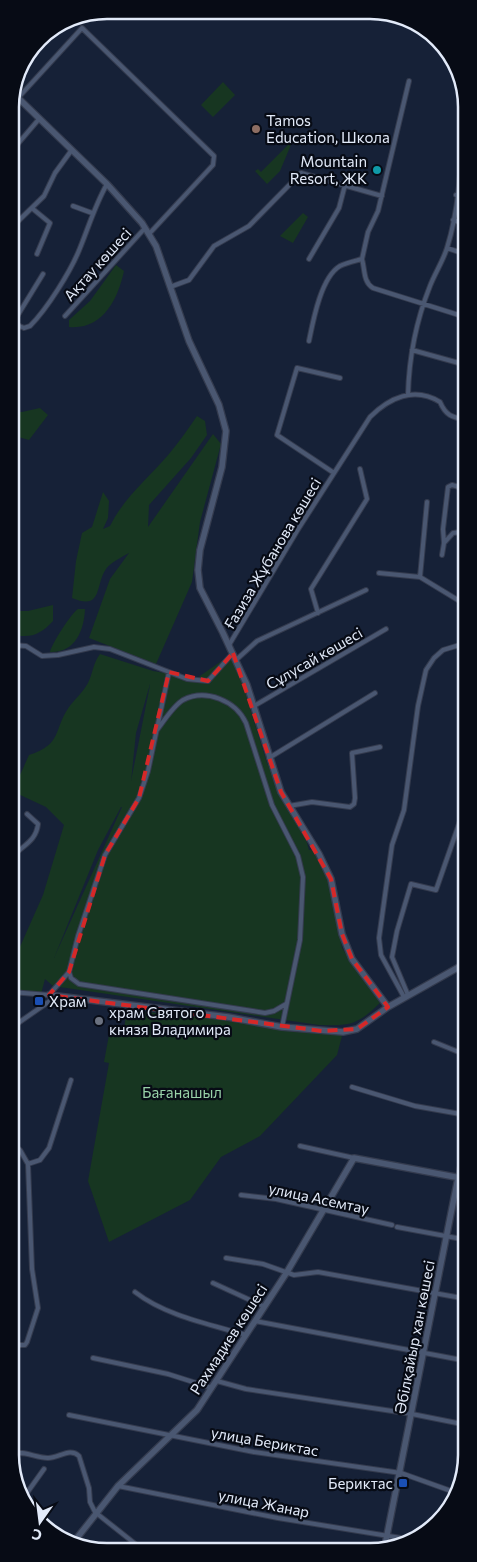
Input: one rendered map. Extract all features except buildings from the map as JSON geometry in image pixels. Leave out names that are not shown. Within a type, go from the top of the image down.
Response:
[{"type":"street","points":[[20,96],[82,28],[214,156],[213,165],[149,234]]},
{"type":"street","points":[[409,81],[382,196],[378,211],[368,232],[362,259],[367,284],[423,305],[458,315]]},
{"type":"street","points":[[19,99],[107,184],[145,228],[156,246],[189,341],[219,405],[226,431],[226,450],[202,537],[198,576],[204,599],[236,660],[254,706],[281,792],[319,854],[331,879],[342,934],[352,959],[388,1006]]},
{"type":"street","points":[[19,142],[39,119]]},
{"type":"street","points":[[19,221],[44,196],[55,173],[71,151]]},
{"type":"street","points":[[170,287],[189,280],[214,246],[249,226],[300,173],[382,196]]},
{"type":"street","points":[[458,183],[447,248],[423,305],[412,350],[408,395],[435,400],[451,417],[458,418]]},
{"type":"street","points":[[19,326],[24,328],[35,321],[70,271],[92,212],[107,184]]},
{"type":"street","points":[[309,259],[339,208],[345,186]]},
{"type":"street","points":[[73,206],[92,212]]},
{"type":"street","points":[[33,209],[50,223],[37,254]]},
{"type":"street","points":[[453,220],[458,222]]},
{"type":"street","name":"Ақтау көшесі","points":[[65,316],[145,228]]},
{"type":"street","points":[[447,248],[458,252]]},
{"type":"street","points":[[309,340],[318,302],[329,280],[339,266],[362,259]]},
{"type":"street","points":[[19,312],[43,274]]},
{"type":"street","points":[[412,350],[458,363]]},
{"type":"street","name":"Ғазиза Жұбанова көшесі","points":[[334,473],[278,436],[278,432],[297,368],[340,378]]},
{"type":"street","name":"Ғазиза Жұбанова көшесі","points":[[229,645],[334,473],[375,412],[389,400],[408,395]]},
{"type":"street","points":[[318,613],[310,589],[368,499],[360,469]]},
{"type":"street","points":[[442,555],[448,487],[458,487]]},
{"type":"street","points":[[420,577],[427,502]]},
{"type":"street","points":[[444,543],[453,533],[458,532]]},
{"type":"street","points":[[379,573],[420,577],[458,600]]},
{"type":"street","points":[[236,660],[257,641],[366,590]]},
{"type":"street","name":"Сұлусай көшесі","points":[[254,706],[386,629]]},
{"type":"street","points":[[19,645],[26,646],[42,656],[58,656],[94,647],[110,649],[187,679],[208,681],[233,653]]},
{"type":"street","points":[[406,996],[382,955],[379,938],[392,845],[404,810],[418,706],[426,670],[434,658],[443,650],[458,646]]},
{"type":"street","points":[[49,995],[69,972],[78,936],[104,855],[139,798],[157,730],[169,672]]},
{"type":"street","points":[[269,758],[375,693]]},
{"type":"street","points":[[157,730],[182,701],[195,696],[209,696],[232,704],[241,712],[246,723],[272,805],[298,856],[303,877],[300,940],[282,1027]]},
{"type":"street","points":[[289,806],[312,802],[350,807],[354,804],[355,798],[352,753],[380,748]]},
{"type":"street","points":[[19,853],[30,844],[38,828],[36,822],[27,814]]},
{"type":"street","points":[[406,996],[392,957],[397,931],[411,884],[436,890],[458,827]]},
{"type":"street","points":[[19,993],[228,1017],[282,1027],[322,1031],[350,1030],[367,1023],[388,1006],[458,967]]},
{"type":"street","points":[[69,972],[72,978],[79,984],[232,1009],[265,1013],[274,1011],[286,1004]]},
{"type":"street","points":[[19,1022],[57,996]]},
{"type":"street","points":[[434,1042],[458,1052]]},
{"type":"street","points":[[28,1164],[40,1160],[52,1142],[71,1080]]},
{"type":"street","points":[[352,1087],[415,1106],[458,1114]]},
{"type":"street","points":[[300,1146],[458,1178]]},
{"type":"street","points":[[19,1149],[28,1164],[32,1268],[38,1308],[27,1342],[25,1345],[19,1345]]},
{"type":"street","name":"Рахмадиев көшесі","points":[[77,1538],[95,1512],[118,1486],[197,1410],[287,1272],[354,1158]]},
{"type":"street","name":"Әбілқайыр хан көшесі","points":[[386,1542],[401,1473],[458,1178]]},
{"type":"street","name":"улица Асемтау","points":[[241,1195],[276,1199],[323,1211],[458,1238]]},
{"type":"street","points":[[226,1258],[263,1264],[300,1276],[310,1271],[318,1272],[458,1297]]},
{"type":"street","points":[[212,1283],[264,1306]]},
{"type":"street","points":[[135,1292],[147,1301],[165,1310],[246,1335]]},
{"type":"street","points":[[254,1321],[458,1359]]},
{"type":"street","points":[[93,1358],[168,1374],[212,1388]]},
{"type":"street","points":[[217,1380],[246,1390],[412,1414],[458,1423]]},
{"type":"street","name":"улица Бериктас","points":[[69,1416],[171,1434],[254,1452],[401,1473],[451,1491]]},
{"type":"street","points":[[19,1452],[49,1458],[72,1452],[76,1453],[87,1480],[90,1502],[95,1512],[135,1543]]},
{"type":"street","points":[[27,1493],[44,1469]]},
{"type":"street","name":"улица Жанар","points":[[118,1486],[278,1518],[401,1538]]},
{"type":"highlighted area","points":[[233,653],[281,792],[331,879],[342,934],[352,959],[388,1007],[357,1029],[322,1031],[49,995],[69,972],[105,855],[139,798],[169,672],[208,681]]},
{"type":"green space","points":[[223,82],[235,95],[213,117],[201,105]]},
{"type":"green space","points":[[293,140],[280,171],[267,184],[255,171],[258,169],[261,172]]},
{"type":"green space","points":[[303,213],[308,217],[293,243],[280,236]]},
{"type":"green space","points":[[116,265],[124,271],[118,292],[107,311],[91,323],[81,327],[69,327],[69,320],[90,301]]},
{"type":"green space","points":[[40,408],[48,415],[29,440],[19,437],[19,412]]},
{"type":"green space","points":[[197,416],[205,421],[207,435],[191,458],[149,505],[148,527],[213,434],[221,444],[200,522],[192,582],[156,664],[89,638],[110,579],[129,553],[116,560],[106,569],[96,594],[89,601],[72,598],[76,561],[82,533],[92,527],[103,492],[109,501],[108,518],[103,529],[110,526],[137,488],[169,454]]},
{"type":"green space","points":[[53,605],[53,621],[39,633],[29,636],[19,635],[19,611],[28,611]]},
{"type":"green space","points":[[78,609],[85,609],[80,633],[72,645],[66,649],[50,652],[62,629]]},
{"type":"green space","points":[[233,653],[267,763],[302,826],[309,850],[316,849],[335,900],[342,948],[380,1003],[359,1020],[339,1025],[319,1025],[53,986],[45,979],[41,994],[19,990],[19,949],[43,895],[64,825],[46,807],[19,794],[19,777],[29,755],[40,751],[56,736],[64,715],[88,683],[100,654],[153,671],[197,678]],"holes":[[[150,685],[131,781],[136,733]],[[122,807],[54,958],[98,850]]]},
{"type":"green space","name":"Бағанашыл","points":[[127,1010],[343,1032],[337,1055],[260,1136],[221,1157],[190,1200],[109,1242],[88,1181],[109,1063],[104,1062],[109,1035],[117,1037],[117,1034],[123,1035]]},
{"type":"place","name":"Tamos Education, Школа","points":[[256,129]]},
{"type":"place","name":"Mountain Resort, ЖК","points":[[377,170]]},
{"type":"place","name":"Храм","points":[[39,1001]]},
{"type":"place","name":"храм Святого князя Владимира","points":[[99,1021]]},
{"type":"place","name":"Бериктас","points":[[403,1483]]}]
